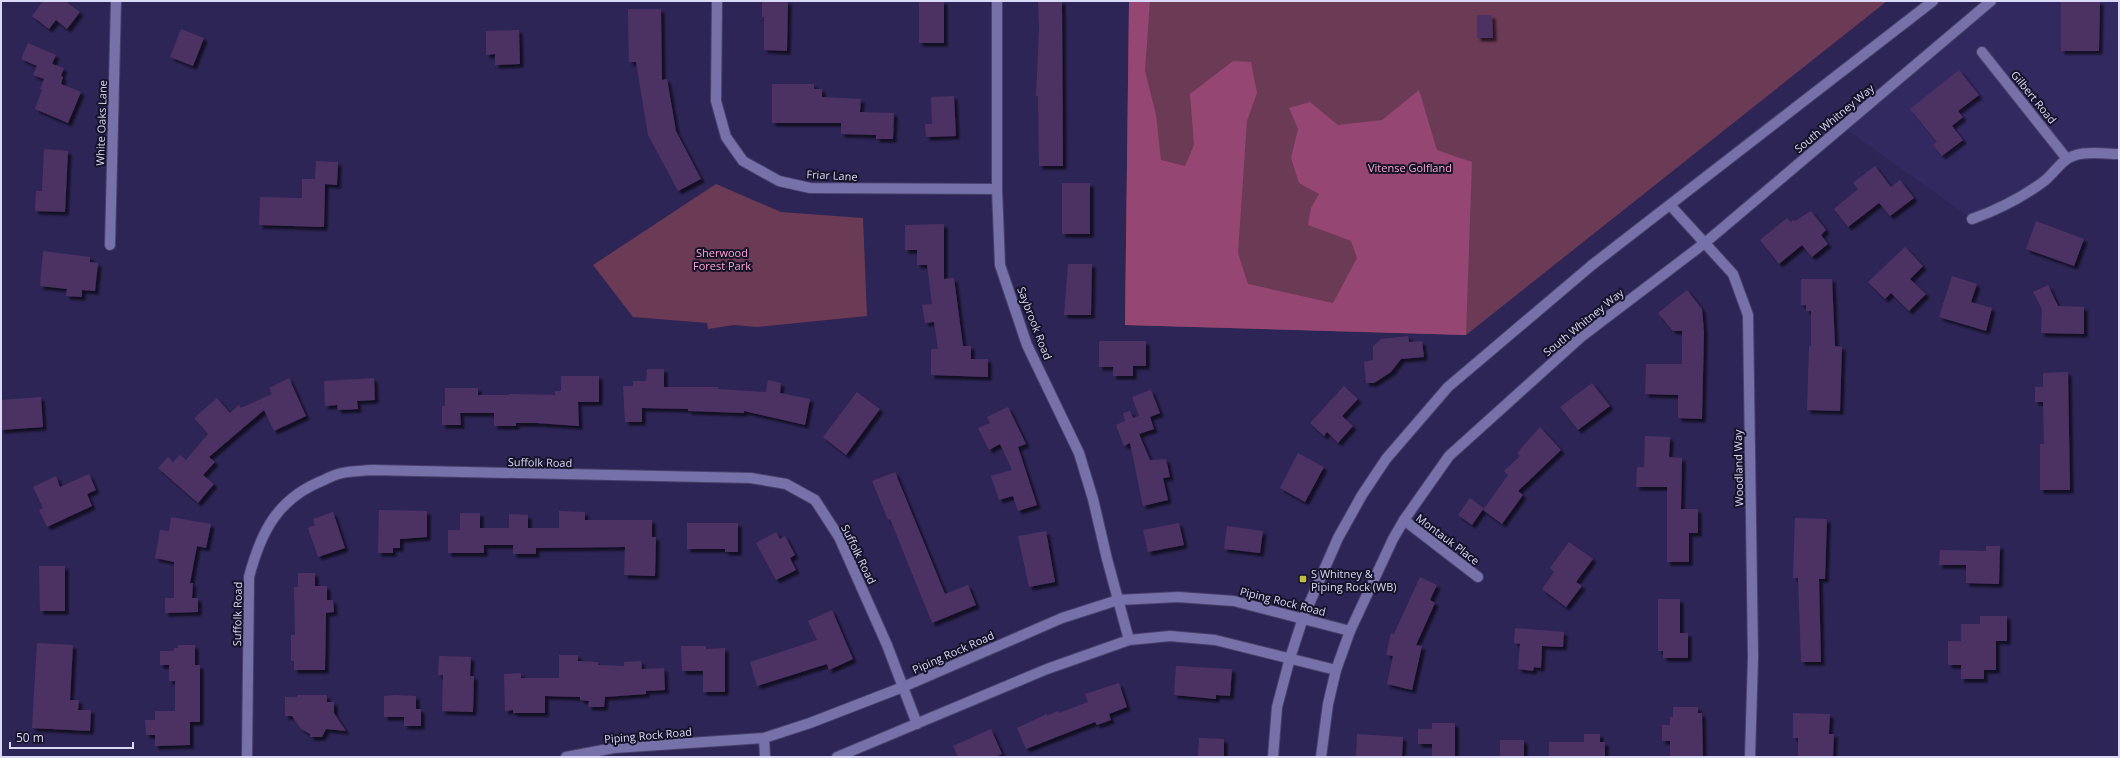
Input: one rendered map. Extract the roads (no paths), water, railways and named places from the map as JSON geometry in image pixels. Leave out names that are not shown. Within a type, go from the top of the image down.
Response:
[{"type":"street","name":"White Oaks Lane","points":[[110,245],[116,1]]},
{"type":"street","name":"Friar Lane","points":[[717,1],[716,101],[726,137],[742,161],[779,181],[810,188],[997,189]]},
{"type":"street","name":"Saybrook Road","points":[[997,1],[997,189],[1000,265],[1028,344],[1079,453],[1093,499],[1129,640]]},
{"type":"street","points":[[1273,757],[1277,707],[1290,658],[1303,618],[1338,538],[1362,495],[1386,460],[1448,387],[1586,270],[1933,1]]},
{"type":"street","name":"South Whitney Way","points":[[1321,757],[1328,704],[1336,670],[1350,631],[1372,581],[1404,520],[1449,456],[1580,337],[1706,242],[1991,1]]},
{"type":"street","name":"Gilbert Road","points":[[1982,52],[2067,158]]},
{"type":"street","points":[[1972,219],[2000,208],[2044,182],[2067,158],[2077,155],[2119,154]]},
{"type":"street","name":"Woodland Way","points":[[1670,205],[1706,242],[1733,274],[1748,315],[1753,657],[1750,757]]},
{"type":"street","name":"Suffolk Road","points":[[247,757],[250,577],[255,555],[263,534],[279,509],[307,486],[341,473],[372,470],[751,478],[786,484],[815,500],[839,537],[887,646],[917,724]]},
{"type":"street","name":"Montauk Place","points":[[1404,520],[1478,577]]},
{"type":"street","name":"Piping Rock Road","points":[[566,757],[614,748],[764,738],[810,723],[903,687],[1062,618],[1118,600],[1178,597],[1234,601],[1350,631]]},
{"type":"street","points":[[837,757],[1047,669],[1129,640],[1170,636],[1215,640],[1336,670]]},
{"type":"street","points":[[764,738],[765,757]]},
{"type":"place","name":"S Whitney & Piping Rock (WB)","points":[[1303,579]]},
{"type":"park label","name":"Vitense Golfland","points":[[1410,167]]},
{"type":"park label","name":"Sherwood Forest Park","points":[[722,258]]}]
